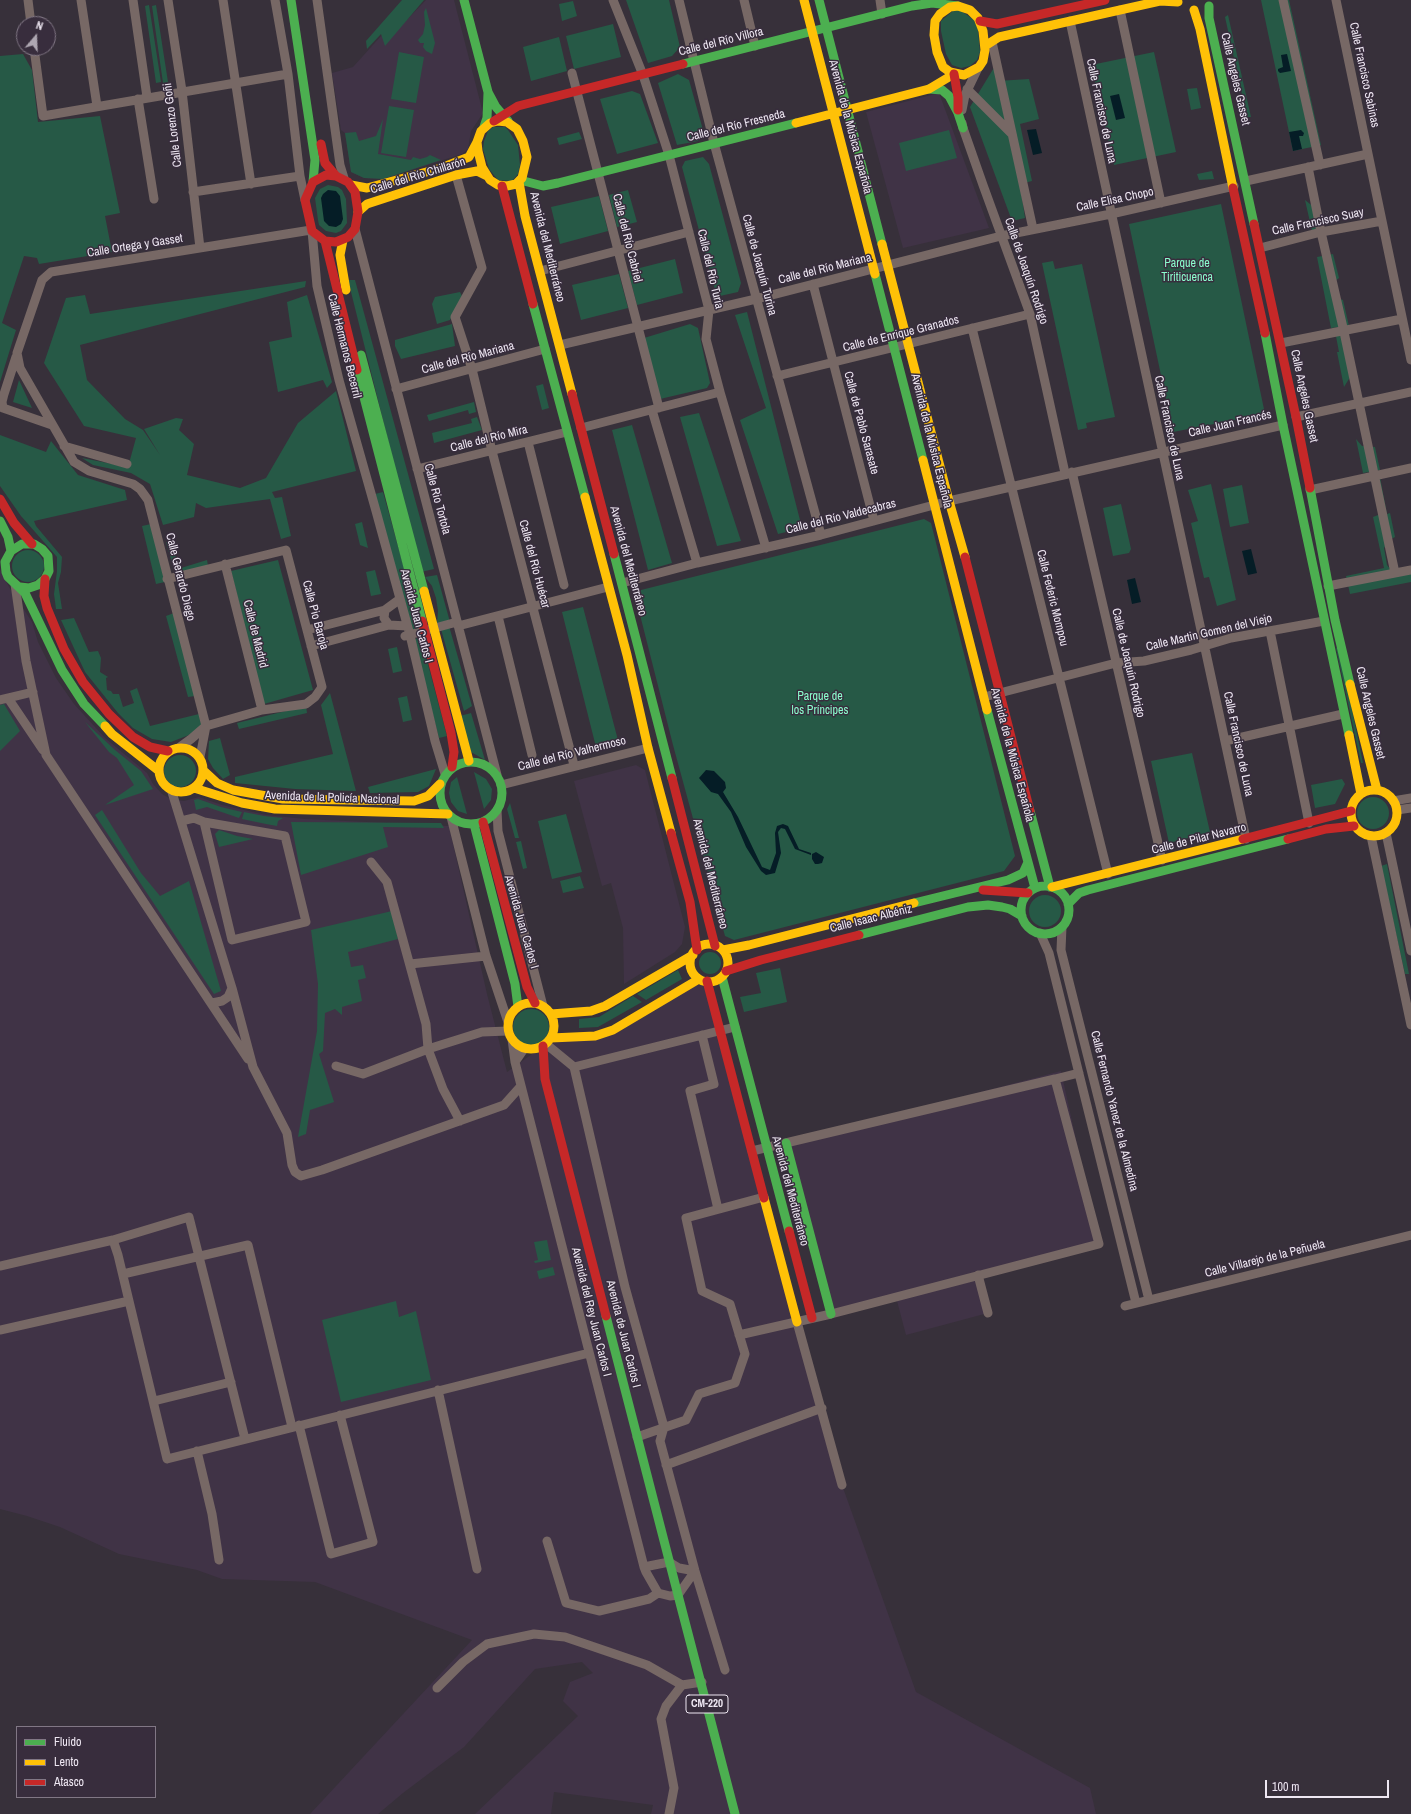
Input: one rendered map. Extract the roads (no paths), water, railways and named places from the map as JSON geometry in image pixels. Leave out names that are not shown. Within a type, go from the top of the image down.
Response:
[{"type":"street","points":[[28,0],[30,16]]},
{"type":"street","points":[[81,0],[97,106]]},
{"type":"street","name":"Calle Lorenzo Goñi","points":[[133,0],[147,98]]},
{"type":"street","name":"Calle Lorenzo Goñi","points":[[168,0],[182,91],[200,248]]},
{"type":"street","points":[[223,0],[251,184]]},
{"type":"street","points":[[275,0],[288,74],[300,176],[311,230],[324,241],[336,242],[348,237],[355,229],[358,212],[351,185],[325,163],[322,157],[300,0]]},
{"type":"street","points":[[291,0],[315,160],[313,182],[305,200]]},
{"type":"street","points":[[317,0],[340,177]]},
{"type":"street","points":[[464,0],[488,92],[503,115],[519,132],[527,157],[525,171],[519,181],[512,185],[502,186],[493,183],[487,176],[479,159],[477,142],[488,118],[488,92]]},
{"type":"street","name":"Calle del Río Turia","points":[[614,0],[643,75],[669,155],[709,310],[706,339],[766,548]]},
{"type":"street","name":"Calle de Joaquín Turina","points":[[679,0],[714,143],[821,535]]},
{"type":"street","points":[[744,0],[755,46]]},
{"type":"street","name":"Avenida de la Música Española","points":[[804,0],[1028,862],[1031,891]]},
{"type":"street","name":"Avenida de la Música Española","points":[[819,0],[949,500],[957,524],[1040,853],[1051,887]]},
{"type":"street","points":[[880,0],[882,14]]},
{"type":"street","points":[[980,21],[997,24],[1105,0]]},
{"type":"street","points":[[1282,0],[1320,165]]},
{"type":"street","name":"Calle Francisco Sabinas","points":[[1336,0],[1368,154]]},
{"type":"street","points":[[937,2],[934,35],[940,62],[946,70],[954,74],[964,75],[979,67],[988,44],[999,37],[1160,1],[1177,1],[1184,7],[1194,10],[1203,9],[1212,3]]},
{"type":"street","name":"Calle del Río Villora","points":[[494,121],[518,106],[882,14],[921,2],[959,3]]},
{"type":"street","points":[[936,19],[947,8],[959,3],[972,11],[980,21],[988,44],[1012,134],[1032,229]]},
{"type":"street","name":"Calle Angeles Gasset","points":[[1212,3],[1209,18],[1281,344],[1328,586],[1370,765],[1378,790]]},
{"type":"street","points":[[1120,10],[1161,203]]},
{"type":"street","name":"Calle Angeles Gasset","points":[[1194,10],[1200,30],[1221,134],[1234,186],[1261,311],[1283,425],[1361,794]]},
{"type":"street","name":"Calle Francisco de Luna","points":[[1070,21],[1246,839]]},
{"type":"street","points":[[35,56],[44,116],[236,81],[288,74]]},
{"type":"street","name":"Calle de Joaquín Rodrigo","points":[[979,67],[968,88],[962,107],[963,128],[1030,314],[1116,663],[1162,860]]},
{"type":"street","name":"Calle del Río Cabriel","points":[[572,73],[637,327],[655,409],[697,563]]},
{"type":"street","points":[[954,74],[958,97],[958,113]]},
{"type":"street","name":"Calle del Río Fresneda","points":[[519,181],[543,186],[834,114],[929,88],[941,83],[954,74]]},
{"type":"street","points":[[929,88],[936,88],[946,93],[952,99],[963,128]]},
{"type":"street","points":[[968,88],[1012,134]]},
{"type":"street","points":[[138,99],[154,199]]},
{"type":"street","points":[[484,128],[494,121],[510,123]]},
{"type":"street","name":"Calle del Río Chillarón","points":[[351,185],[367,188],[447,166],[469,157],[477,142]]},
{"type":"street","points":[[1246,181],[1368,154]]},
{"type":"street","name":"Calle Francisco Suay","points":[[1368,154],[1411,360]]},
{"type":"street","points":[[1308,167],[1320,232],[1344,332],[1395,573]]},
{"type":"street","name":"Calle del Río Chillarón","points":[[358,212],[367,204],[456,175],[477,171],[487,176]]},
{"type":"street","points":[[313,182],[326,175],[340,177]]},
{"type":"street","name":"Calle del Río Huécar","points":[[456,175],[482,268],[455,317],[472,369],[532,607],[574,765]]},
{"type":"street","points":[[193,192],[300,176]]},
{"type":"street","name":"Avenida del Mediterráneo","points":[[519,181],[525,216],[719,948]]},
{"type":"street","name":"Avenida del Mediterráneo","points":[[502,186],[592,522],[648,748],[690,902],[695,952]]},
{"type":"street","name":"Calle Elisa Chopo","points":[[1001,236],[1111,214],[1234,186]]},
{"type":"street","name":"Calle Francisco Suay","points":[[1260,248],[1320,232],[1382,221]]},
{"type":"street","name":"Calle Rio Tortola","points":[[355,229],[497,775]]},
{"type":"street","name":"Calle Ortega y Gasset","points":[[52,425],[3,408],[4,394],[41,284],[45,277],[51,272],[311,230]]},
{"type":"street","name":"Calle Hermanos Becerril","points":[[311,230],[315,273],[324,319],[339,380],[363,465]]},
{"type":"street","points":[[540,272],[689,232]]},
{"type":"street","name":"Calle del Río Mariana","points":[[560,345],[756,299],[1001,236]]},
{"type":"street","name":"Calle Hermanos Becerril","points":[[343,240],[340,255],[341,264],[384,462]]},
{"type":"street","name":"Calle Hermanos Becerril","points":[[324,241],[330,258],[384,462]]},
{"type":"street","name":"Calle de Pablo Sarasate","points":[[813,284],[874,521]]},
{"type":"street","name":"Calle de Enrique Granados","points":[[777,376],[1030,314]]},
{"type":"street","points":[[1281,344],[1402,319]]},
{"type":"street","name":"Calle Federic Mompou","points":[[972,328],[1108,874]]},
{"type":"street","name":"Calle del Río Mariana","points":[[396,389],[546,349]]},
{"type":"street","points":[[17,354],[20,368],[64,446],[127,464]]},
{"type":"street","points":[[581,428],[720,392]]},
{"type":"street","points":[[1296,417],[1411,392]]},
{"type":"street","name":"Calle Juan Francés","points":[[1068,473],[1283,425]]},
{"type":"street","name":"Calle del Río Mira","points":[[417,469],[567,432]]},
{"type":"street","points":[[528,442],[564,586]]},
{"type":"street","name":"Calle Gerardo Diego","points":[[64,446],[74,462],[89,471],[133,484],[146,496],[206,726]]},
{"type":"street","name":"Avenida Juan Carlos I","points":[[384,462],[434,628],[469,761]]},
{"type":"street","name":"Avenida Juan Carlos I","points":[[384,462],[450,733],[454,752],[452,767]]},
{"type":"street","name":"Avenida Juan Carlos I","points":[[363,465],[400,599],[435,741],[445,774]]},
{"type":"street","points":[[1310,490],[1411,468]]},
{"type":"street","name":"Calle del Río Valdecabras","points":[[622,583],[697,563],[821,535],[949,500],[1068,473]]},
{"type":"street","points":[[0,499],[14,523],[32,544],[42,549],[48,556],[50,568],[45,579],[44,596],[47,608],[68,657],[86,686],[116,721],[133,737],[150,747],[168,751]]},
{"type":"street","points":[[0,520],[8,537],[9,554],[5,562],[6,572],[34,609],[59,665],[81,700],[112,734],[159,771]]},
{"type":"street","points":[[0,565],[18,545],[32,544]]},
{"type":"street","name":"Calle Pio Baroja","points":[[225,564],[286,550],[322,687],[315,698],[306,704],[262,710]]},
{"type":"street","points":[[167,579],[225,564]]},
{"type":"street","name":"Calle de Madrid","points":[[225,564],[262,710]]},
{"type":"street","points":[[1328,586],[1411,570]]},
{"type":"street","points":[[0,577],[16,584],[36,586],[45,579]]},
{"type":"street","points":[[16,584],[26,661],[46,755]]},
{"type":"street","points":[[385,610],[384,618],[389,625],[407,632],[424,631],[498,616],[608,587]]},
{"type":"street","points":[[307,630],[385,610],[400,599]]},
{"type":"street","points":[[498,616],[532,755]]},
{"type":"street","name":"Calle Martin Gomen del Viejo","points":[[984,697],[1116,663],[1144,661],[1230,638],[1324,621]]},
{"type":"street","points":[[311,646],[389,625]]},
{"type":"street","points":[[1270,631],[1309,823]]},
{"type":"street","points":[[33,692],[4,699],[46,755],[222,1018],[253,1067],[284,1124],[291,1150],[292,1165],[295,1172],[301,1176],[373,1153],[504,1105],[521,1086]]},
{"type":"street","points":[[253,1067],[232,988],[181,821],[171,790],[162,782],[159,771],[162,758],[168,751],[180,747],[192,739],[206,726],[262,710]]},
{"type":"street","points":[[1225,741],[1343,714]]},
{"type":"street","points":[[171,790],[183,792],[194,788],[202,779],[204,771],[200,757],[206,726]]},
{"type":"street","points":[[180,747],[191,750],[200,757]]},
{"type":"street","name":"Calle del Río Valhermoso","points":[[501,785],[574,765],[648,748]]},
{"type":"street","points":[[469,761],[484,764],[497,775],[501,785],[502,800],[497,810],[491,817],[478,823],[463,823],[449,816],[440,798],[440,784],[445,774],[452,767],[469,761]]},
{"type":"street","name":"Avenida de la Policía Nacional","points":[[204,771],[217,783],[233,790],[283,799],[414,802],[428,796],[440,784]]},
{"type":"street","name":"Avenida de la Policía Nacional","points":[[194,788],[242,803],[269,808],[449,816]]},
{"type":"street","points":[[1378,790],[1385,793],[1393,801],[1397,810],[1395,823],[1386,833],[1379,836],[1371,836],[1360,832],[1354,826],[1351,811],[1354,801],[1361,794],[1378,790]]},
{"type":"street","points":[[1393,801],[1411,798]]},
{"type":"street","points":[[1397,810],[1411,808]]},
{"type":"street","points":[[497,810],[498,831],[539,1005]]},
{"type":"street","name":"Calle de Pilar Navarro","points":[[1051,887],[1108,874],[1351,811]]},
{"type":"street","name":"Avenida del Rey Juan Carlos I","points":[[449,816],[486,956],[509,1031],[521,1086],[644,1567],[658,1593]]},
{"type":"street","points":[[181,821],[194,818],[204,822],[285,836],[306,922],[232,940],[204,822]]},
{"type":"street","name":"Avenida Juan Carlos I","points":[[478,823],[527,987],[539,1005]]},
{"type":"street","name":"Avenida Juan Carlos I","points":[[478,823],[515,984],[518,1007]]},
{"type":"street","name":"Calle de Pilar Navarro","points":[[1068,904],[1079,893],[1088,890],[1326,830],[1354,826]]},
{"type":"street","points":[[1386,833],[1411,951]]},
{"type":"street","points":[[1371,836],[1411,1025]]},
{"type":"street","points":[[371,862],[387,882],[426,1024],[428,1050],[443,1089],[460,1121]]},
{"type":"street","name":"Calle Isaac Albéniz","points":[[719,948],[749,945],[973,889],[1016,877],[1025,870],[1028,862]]},
{"type":"street","points":[[1042,886],[1051,887],[1062,893],[1068,904],[1068,916],[1062,927],[1052,933],[1040,933],[1029,927],[1022,916],[1022,904],[1031,891],[1042,886]]},
{"type":"street","name":"Calle Isaac Albéniz","points":[[973,889],[1031,891]]},
{"type":"street","name":"Calle Isaac Albéniz","points":[[724,974],[761,960],[968,907],[988,905],[1015,911],[1022,916]]},
{"type":"street","name":"Calle Fernando Yanez de la Almedina","points":[[1062,927],[1061,950],[1149,1300]]},
{"type":"street","name":"Calle Fernando Yanez de la Almedina","points":[[1040,933],[1050,953],[1136,1304]]},
{"type":"street","points":[[551,1014],[591,1011],[605,1006],[705,945],[719,948],[728,960],[724,974],[715,981],[703,980],[694,974],[691,961],[695,952]]},
{"type":"street","points":[[410,964],[486,956]]},
{"type":"street","name":"Avenida del Mediterráneo","points":[[724,974],[766,1148],[812,1318]]},
{"type":"street","points":[[703,980],[720,1031],[842,1485]]},
{"type":"street","points":[[515,1062],[527,1049],[547,1043],[595,1036],[613,1030],[703,980]]},
{"type":"street","points":[[212,1003],[222,1001],[228,997],[232,988]]},
{"type":"street","points":[[526,1004],[539,1005],[551,1014],[554,1026],[547,1043],[545,1079],[527,1049],[516,1044],[509,1031],[512,1013],[518,1007],[526,1004]]},
{"type":"street","points":[[222,1018],[231,1017],[238,1012]]},
{"type":"street","points":[[574,1067],[736,1027]]},
{"type":"street","points":[[336,1066],[362,1074],[482,1032],[509,1031]]},
{"type":"street","points":[[702,1035],[714,1084],[690,1091],[718,1210]]},
{"type":"street","points":[[547,1043],[574,1067],[624,1279],[664,1427],[660,1441],[666,1465],[695,1571],[725,1670]]},
{"type":"street","points":[[752,1151],[1079,1073]]},
{"type":"street","name":"Avenida de Juan Carlos I","points":[[545,1079],[678,1595]]},
{"type":"street","points":[[739,1335],[831,1314],[1099,1244],[1055,1079]]},
{"type":"street","name":"Avenida del Mediterráneo","points":[[786,1143],[831,1314]]},
{"type":"street","points":[[637,1436],[686,1420],[699,1394],[735,1383],[745,1354],[730,1304],[702,1291],[686,1218],[764,1197]]},
{"type":"street","points":[[0,1266],[113,1240],[189,1217],[245,1439]]},
{"type":"street","name":"Calle Villarejo de la Peñuela","points":[[1125,1306],[1411,1235]]},
{"type":"street","points":[[113,1240],[123,1274],[167,1459],[589,1353]]},
{"type":"street","points":[[123,1274],[248,1245],[331,1554],[373,1542],[340,1415]]},
{"type":"street","points":[[978,1275],[988,1313]]},
{"type":"street","points":[[0,1330],[129,1301]]},
{"type":"street","points":[[154,1401],[230,1382]]},
{"type":"street","points":[[438,1390],[477,1569]]},
{"type":"street","points":[[666,1465],[822,1408]]},
{"type":"street","points":[[197,1451],[212,1514],[218,1560]]},
{"type":"street","points":[[547,1540],[566,1603],[599,1611],[649,1599],[658,1593],[670,1596],[678,1595],[695,1571]]},
{"type":"street","points":[[644,1567],[669,1562],[679,1568],[695,1571]]},
{"type":"street","name":"CM-220","points":[[678,1595],[702,1682],[735,1814]]},
{"type":"street","points":[[437,1688],[463,1662],[487,1644],[534,1634],[565,1637],[647,1665],[682,1685],[702,1682]]},
{"type":"street","points":[[668,1814],[674,1788],[661,1719],[666,1706],[682,1685]]},
{"type":"water","points":[[1287,54],[1291,71],[1280,73],[1278,69],[1283,67],[1281,55]]},
{"type":"water","points":[[1119,94],[1125,118],[1116,120],[1110,96]]},
{"type":"water","points":[[1036,129],[1042,153],[1033,155],[1027,130]]},
{"type":"water","points":[[1301,130],[1304,133],[1303,136],[1299,136],[1302,149],[1293,151],[1289,132]]},
{"type":"water","points":[[328,190],[336,191],[340,196],[343,219],[341,224],[336,227],[329,226],[324,221],[321,198]]},
{"type":"water","points":[[1251,549],[1257,573],[1248,575],[1242,551]]},
{"type":"water","points":[[1135,578],[1141,602],[1132,604],[1127,580]]},
{"type":"water","points":[[706,770],[714,771],[725,782],[726,788],[723,792],[738,817],[762,867],[770,870],[776,853],[775,833],[777,826],[783,824],[788,826],[799,849],[811,853],[811,855],[795,849],[785,829],[781,828],[778,832],[781,853],[775,873],[766,875],[761,871],[746,847],[731,812],[718,794],[711,792],[699,778]]},
{"type":"water","points":[[816,852],[824,857],[822,863],[815,864],[812,859],[812,854]]},
{"type":"park label","name":"Parque de Tiriticuenca","points":[[1187,271]]},
{"type":"park label","name":"Parque de los Príncipes","points":[[820,704]]}]
